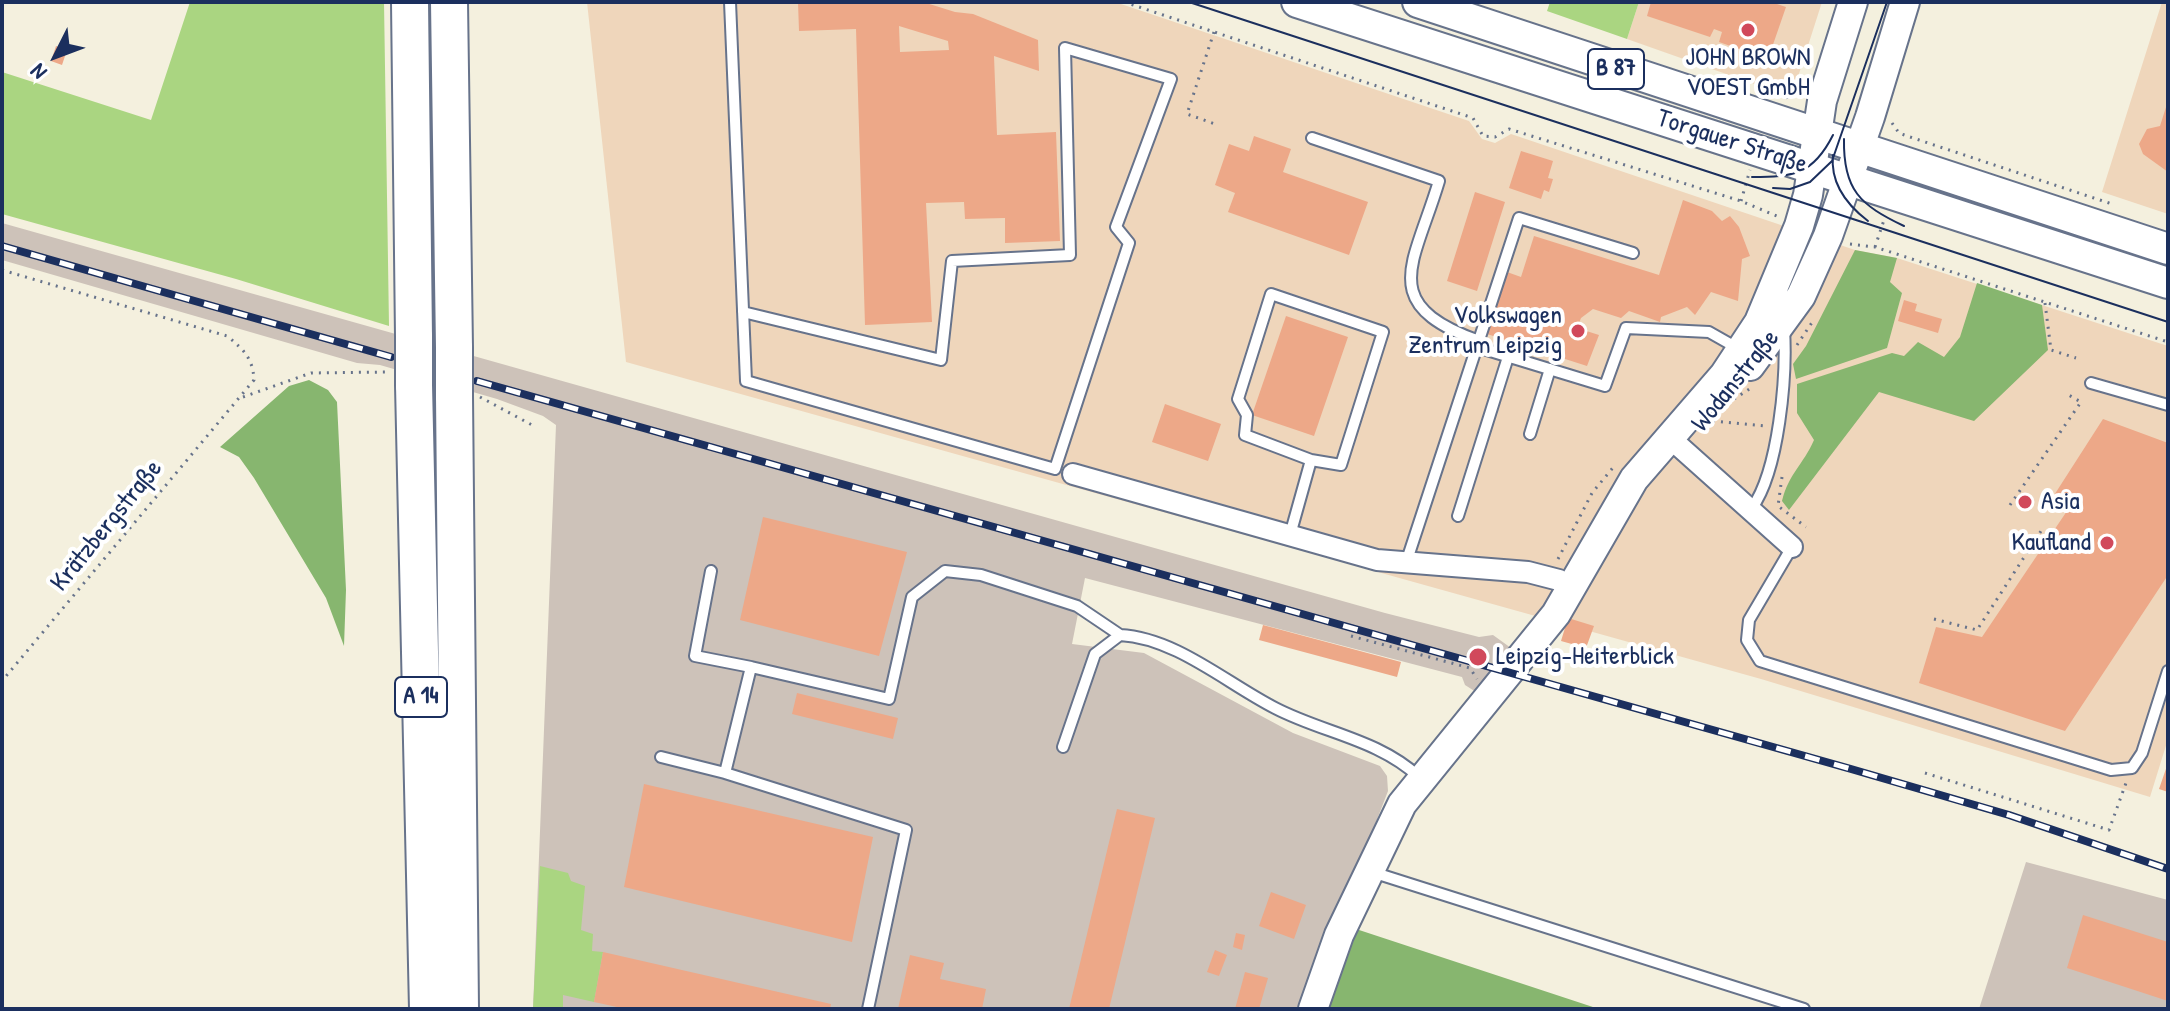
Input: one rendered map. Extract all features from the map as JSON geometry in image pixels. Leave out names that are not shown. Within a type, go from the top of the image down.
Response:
[{"type":"highway","name":"A 14","points":[[410,2],[414,337],[403,379],[428,1009]]},
{"type":"highway","name":"A 14","points":[[449,2],[454,348],[465,396],[460,1009]]},
{"type":"main road","name":"Torgauer Straße","points":[[1297,2],[2168,283]]},
{"type":"main road","name":"Torgauer Straße","points":[[1418,2],[2168,249]]},
{"type":"street","name":"Wodanstraße","points":[[1313,1009],[1339,935],[1402,804],[1420,778],[1520,662],[1572,589],[1599,560],[1759,322],[1799,226],[1815,134],[1853,2]]},
{"type":"street","name":"Wodanstraße","points":[[1676,443],[1705,419],[1783,323],[1801,296],[1828,236],[1905,2]]},
{"type":"street","points":[[1676,443],[1792,547]]},
{"type":"street","points":[[1073,474],[1377,560],[1516,570],[1549,577],[1572,589]]},
{"type":"lane","points":[[730,2],[743,312],[746,381],[1055,469],[1129,243],[1116,227],[1171,79],[1065,48],[1070,255],[952,261],[941,360],[743,312]]},
{"type":"lane","points":[[1312,138],[1439,181],[1410,279],[1412,298],[1430,320],[1444,329],[1508,357],[1605,386],[1626,328],[1709,332],[1740,350]]},
{"type":"lane","points":[[1406,563],[1519,218],[1633,253]]},
{"type":"lane","points":[[1271,294],[1383,332],[1341,465],[1311,460],[1245,435],[1247,415],[1238,399],[1271,294]]},
{"type":"lane","points":[[1752,508],[1770,477],[1786,358],[1783,323]]},
{"type":"lane","points":[[1458,516],[1508,357]]},
{"type":"lane","points":[[1530,434],[1550,369]]},
{"type":"lane","points":[[2091,383],[2168,405]]},
{"type":"lane","points":[[1290,535],[1311,460]]},
{"type":"lane","points":[[1792,547],[1749,620],[1747,640],[1760,661],[2111,770],[2132,768],[2142,753],[2168,671]]},
{"type":"lane","points":[[711,571],[695,656],[889,699],[912,597],[945,571],[981,575],[1077,606],[1120,635],[1143,636],[1177,651],[1277,709],[1339,735],[1378,747],[1400,759],[1420,778]]},
{"type":"lane","points":[[1063,747],[1095,654],[1120,635]]},
{"type":"lane","points":[[725,773],[751,667]]},
{"type":"lane","points":[[661,757],[725,773],[906,830],[868,1009]]},
{"type":"lane","points":[[1370,871],[1804,1009]]},
{"type":"path","points":[[1124,2],[1473,118],[1483,136],[1495,137],[1509,129],[1741,201],[1799,226]]},
{"type":"path","points":[[1214,32],[1187,114],[1215,124]]},
{"type":"path","points":[[1910,137],[2112,204]]},
{"type":"path","points":[[1875,247],[1889,204]]},
{"type":"path","points":[[1847,244],[1875,247],[2168,342]]},
{"type":"path","points":[[2,270],[227,336],[246,351],[254,368],[254,380],[243,397]]},
{"type":"path","points":[[2045,303],[2051,350],[2076,358]]},
{"type":"path","points":[[243,397],[311,373],[370,370],[403,379]]},
{"type":"path","points":[[2010,505],[2081,402],[2065,393]]},
{"type":"path","points":[[465,396],[492,400],[532,425]]},
{"type":"path","name":"Krätzbergstraße","points":[[2,681],[177,470],[243,397]]},
{"type":"path","points":[[1705,419],[1768,426]]},
{"type":"path","points":[[1934,619],[1977,630],[2043,528]]},
{"type":"path","points":[[1351,636],[1470,668]]},
{"type":"path","points":[[1925,773],[2109,830],[2132,768]]},
{"type":"shaded area","points":[[587,2],[1115,2],[1469,121],[1482,139],[1495,143],[1511,134],[1855,250],[1897,258],[2168,346],[2168,739],[2150,797],[1761,679],[626,362]]},
{"type":"shaded area","points":[[1639,2],[1822,2],[1797,80],[1780,93],[1627,39]]},
{"type":"shaded area","points":[[2162,2],[2168,2],[2168,214],[2102,192]]},
{"type":"shaded area","points":[[2,223],[1385,613],[1479,637],[1493,635],[1511,648],[1476,692],[1465,685],[1462,677],[1085,578],[1072,644],[1144,653],[1293,733],[1380,766],[1387,776],[1388,791],[1304,1009],[533,1009],[556,425],[543,416],[497,399],[380,365],[357,363],[2,260]]},
{"type":"shaded area","points":[[2026,862],[2168,900],[2168,1009],[1979,1009]]},
{"type":"green space","points":[[190,2],[384,2],[389,326],[236,279],[2,214],[2,72],[151,120]]},
{"type":"green space","points":[[1550,2],[1639,2],[1627,39],[1547,11]]},
{"type":"green space","points":[[1855,250],[1897,258],[1890,282],[1902,293],[1887,348],[1796,379],[1793,364],[1806,346]]},
{"type":"green space","points":[[1977,283],[2042,305],[2048,350],[1974,421],[1879,392],[1789,510],[1782,501],[1785,491],[1814,440],[1797,413],[1797,384],[1892,353],[1904,356],[1918,342],[1944,357],[1960,337]]},
{"type":"green space","points":[[309,380],[328,390],[337,402],[346,590],[344,646],[326,598],[254,478],[239,457],[220,447],[289,386]]},
{"type":"green space","points":[[540,866],[568,873],[571,881],[585,886],[581,930],[593,934],[592,951],[603,952],[594,1002],[563,995],[563,1009],[533,1009]]},
{"type":"green space","points":[[1353,928],[1599,1009],[1324,1009]]},
{"type":"building","points":[[798,2],[923,2],[973,14],[1038,40],[1039,71],[994,56],[997,135],[1056,132],[1060,241],[1005,243],[1005,218],[965,219],[964,202],[926,203],[932,322],[865,325],[856,29],[799,31]],"holes":[[[899,26],[948,41],[949,50],[900,52]]]},
{"type":"building","name":"JOHN BROWN VOEST GmbH","points":[[1651,2],[1771,2],[1786,7],[1768,59],[1719,42],[1722,32],[1714,29],[1710,37],[1647,16]]},
{"type":"building","points":[[56,46],[67,50],[62,65],[51,61]]},
{"type":"building","points":[[2167,104],[2168,172],[2143,154],[2139,144],[2147,129],[2160,126]]},
{"type":"building","points":[[1254,136],[1291,149],[1283,172],[1368,202],[1349,255],[1228,212],[1235,193],[1215,185],[1229,144],[1249,151]]},
{"type":"building","points":[[1521,151],[1553,161],[1548,178],[1553,179],[1549,192],[1544,190],[1541,199],[1509,188]]},
{"type":"building","points":[[1475,192],[1505,202],[1477,291],[1447,281]]},
{"type":"building","points":[[1683,200],[1712,211],[1722,221],[1730,216],[1739,227],[1750,256],[1742,259],[1738,301],[1711,292],[1695,315],[1687,307],[1661,317],[1660,322],[1629,311],[1621,318],[1593,309],[1581,318],[1577,328],[1599,335],[1587,366],[1487,334],[1507,272],[1521,277],[1534,236],[1659,275]]},
{"type":"building","points":[[1904,300],[1917,304],[1915,311],[1942,319],[1938,333],[1898,321]]},
{"type":"building","points":[[1286,316],[1348,337],[1314,436],[1252,415]]},
{"type":"building","points":[[1165,404],[1221,424],[1208,461],[1152,442]]},
{"type":"building","name":"Kaufland","points":[[2103,419],[2168,443],[2168,575],[2065,731],[1919,683],[1936,627],[1982,637],[2067,511],[2051,500]]},
{"type":"building","points":[[763,517],[907,552],[879,656],[740,620]]},
{"type":"building","points":[[1568,618],[1594,626],[1586,648],[1561,641]]},
{"type":"building","points":[[1263,625],[1401,662],[1397,677],[1259,640]]},
{"type":"building","points":[[797,693],[898,718],[893,739],[792,714]]},
{"type":"building","points":[[2168,763],[2168,792],[2159,789]]},
{"type":"building","points":[[644,784],[873,837],[852,942],[624,887]]},
{"type":"building","points":[[1117,809],[1155,818],[1109,1009],[1069,1009]]},
{"type":"building","points":[[1271,892],[1306,905],[1294,939],[1259,926]]},
{"type":"building","points":[[2083,915],[2168,942],[2168,1001],[2067,968]]},
{"type":"building","points":[[1236,933],[1245,935],[1242,950],[1233,947]]},
{"type":"building","points":[[1215,950],[1227,955],[1219,976],[1207,972]]},
{"type":"building","points":[[603,952],[831,1004],[830,1009],[626,1009],[594,1002]]},
{"type":"building","points":[[910,955],[944,963],[940,979],[986,989],[982,1009],[898,1009]]},
{"type":"building","points":[[1245,972],[1268,978],[1259,1009],[1235,1009]]},
{"type":"tram line","points":[[1189,2],[2168,322]]},
{"type":"tram line","points":[[1773,188],[1790,189],[1810,182],[1832,161],[1887,2]]},
{"type":"tram line","points":[[1752,177],[1800,171],[1818,158],[1833,135]]},
{"type":"tram line","points":[[1844,139],[1847,171],[1857,194],[1876,211],[1904,226]]},
{"type":"tram line","points":[[1833,155],[1837,184],[1853,208],[1868,221]]},
{"type":"railway","points":[[2,246],[391,357]]},
{"type":"railway","points":[[477,381],[1851,769],[2009,815],[2168,869]]},
{"type":"place","name":"JOHN BROWN VOEST GmbH","points":[[1748,30]]},
{"type":"place","name":"Volkswagen Zentrum Leipzig","points":[[1578,331]]},
{"type":"place","name":"Asia","points":[[2025,502]]},
{"type":"place","name":"Kaufland","points":[[2107,543]]},
{"type":"place","name":"Leipzig-Heiterblick","points":[[1478,657]]}]
